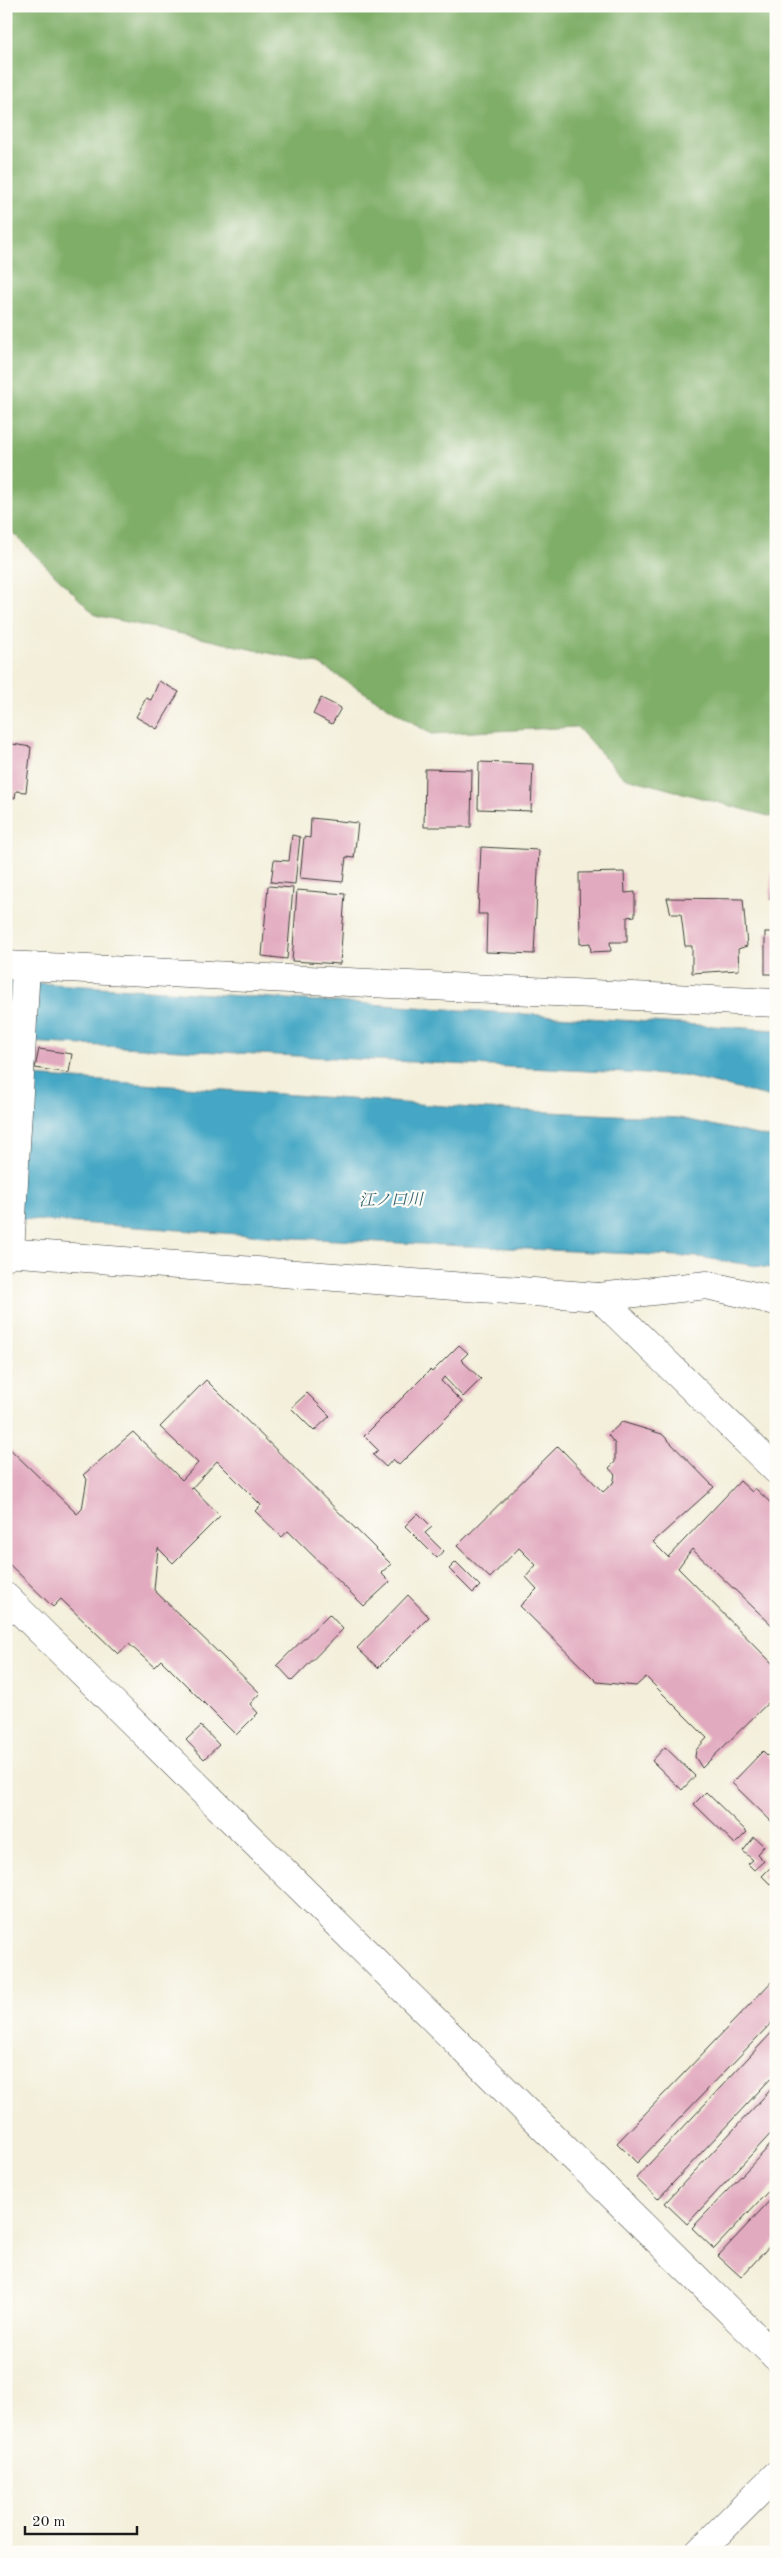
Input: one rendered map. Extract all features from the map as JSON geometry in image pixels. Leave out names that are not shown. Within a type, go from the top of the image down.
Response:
[{"type":"street","points":[[776,1003],[16,966],[7,1254],[600,1298],[707,1285],[776,1301]]},
{"type":"street","points":[[600,1298],[776,1470]]},
{"type":"street","points":[[6,1597],[776,2358]]},
{"type":"street","points":[[699,2552],[776,2475]]},
{"type":"green space","points":[[6,6],[776,6],[776,818],[623,777],[577,727],[431,734],[319,664],[95,615],[6,526]]},
{"type":"water","points":[[6,981],[776,1030],[776,1098],[684,1076],[6,1041]]},
{"type":"water","name":"江ノ口川","points":[[6,1074],[486,1109],[679,1118],[776,1139],[776,1269],[698,1257],[294,1238],[6,1218]]},
{"type":"building","points":[[159,681],[179,692],[157,729],[136,717],[146,698],[151,700]]},
{"type":"building","points":[[321,698],[341,708],[332,724],[313,714]]},
{"type":"building","points":[[6,743],[31,747],[26,792],[16,791],[15,798],[6,797]]},
{"type":"building","points":[[479,762],[533,764],[531,811],[478,809]]},
{"type":"building","points":[[425,769],[472,770],[471,827],[424,827]]},
{"type":"building","points":[[311,818],[358,823],[354,858],[346,857],[343,882],[300,878],[304,837],[310,838]]},
{"type":"building","points":[[292,835],[300,837],[295,884],[271,882],[274,860],[289,861]]},
{"type":"building","points":[[774,845],[776,845],[776,912],[773,912],[774,900],[770,900]]},
{"type":"building","points":[[481,847],[539,850],[534,954],[486,952],[487,914],[478,914]]},
{"type":"building","points":[[624,872],[625,893],[635,892],[635,916],[627,917],[627,942],[610,942],[611,951],[591,952],[590,943],[580,944],[579,873]]},
{"type":"building","points":[[268,886],[293,888],[287,959],[262,956]]},
{"type":"building","points":[[297,890],[345,894],[340,964],[292,961]]},
{"type":"building","points":[[667,898],[743,899],[747,946],[738,949],[739,970],[692,973],[692,946],[685,946],[681,914],[671,914]]},
{"type":"building","points":[[765,932],[776,932],[776,974],[765,974]]},
{"type":"building","points":[[39,1049],[72,1054],[69,1073],[35,1068]]},
{"type":"building","points":[[459,1345],[468,1353],[461,1360],[481,1379],[463,1397],[444,1377],[441,1381],[462,1402],[399,1465],[393,1459],[386,1467],[373,1455],[378,1450],[364,1436],[430,1370],[432,1372]]},
{"type":"building","points":[[206,1380],[391,1564],[381,1573],[390,1582],[364,1606],[288,1531],[282,1537],[255,1511],[261,1505],[217,1461],[191,1489],[193,1488],[220,1516],[173,1563],[158,1548],[154,1590],[260,1693],[250,1704],[258,1713],[236,1735],[161,1660],[154,1667],[129,1644],[118,1654],[61,1599],[53,1607],[6,1561],[6,1445],[77,1514],[82,1509],[87,1479],[83,1475],[133,1432],[182,1480],[198,1463],[160,1427]]},
{"type":"building","points":[[307,1393],[330,1416],[314,1431],[291,1408]]},
{"type":"building","points":[[622,1422],[662,1434],[714,1487],[653,1542],[668,1557],[740,1481],[752,1492],[755,1488],[776,1508],[776,1629],[692,1549],[678,1568],[776,1667],[776,1695],[702,1768],[695,1757],[696,1750],[707,1738],[646,1677],[636,1686],[597,1682],[520,1606],[537,1589],[526,1577],[536,1565],[519,1548],[490,1578],[457,1546],[558,1446],[603,1492],[613,1483],[615,1475],[609,1468],[615,1462],[615,1444],[608,1435]]},
{"type":"building","points":[[418,1513],[432,1527],[425,1533],[443,1551],[437,1558],[405,1526]]},
{"type":"building","points":[[456,1562],[480,1586],[473,1593],[449,1569]]},
{"type":"building","points":[[408,1595],[429,1617],[378,1668],[357,1648]]},
{"type":"building","points":[[329,1614],[343,1629],[292,1681],[277,1665]]},
{"type":"building","points":[[201,1726],[219,1745],[204,1759],[186,1740]]},
{"type":"building","points":[[665,1747],[695,1776],[682,1790],[652,1761]]},
{"type":"building","points":[[763,1751],[776,1764],[776,1826],[732,1783]]},
{"type":"building","points":[[706,1792],[747,1832],[735,1844],[694,1804]]},
{"type":"building","points":[[754,1837],[764,1846],[757,1854],[764,1861],[754,1870],[748,1864],[753,1860],[743,1851]]},
{"type":"building","points":[[772,1866],[776,1869],[776,1890],[762,1876]]},
{"type":"building","points":[[776,1977],[776,2018],[637,2163],[617,2143]]},
{"type":"building","points":[[776,2028],[776,2073],[658,2199],[636,2178]]},
{"type":"building","points":[[776,2084],[776,2128],[687,2224],[665,2203]]},
{"type":"building","points":[[776,2139],[776,2183],[714,2249],[692,2228]]},
{"type":"building","points":[[776,2194],[776,2239],[741,2277],[718,2256]]}]
